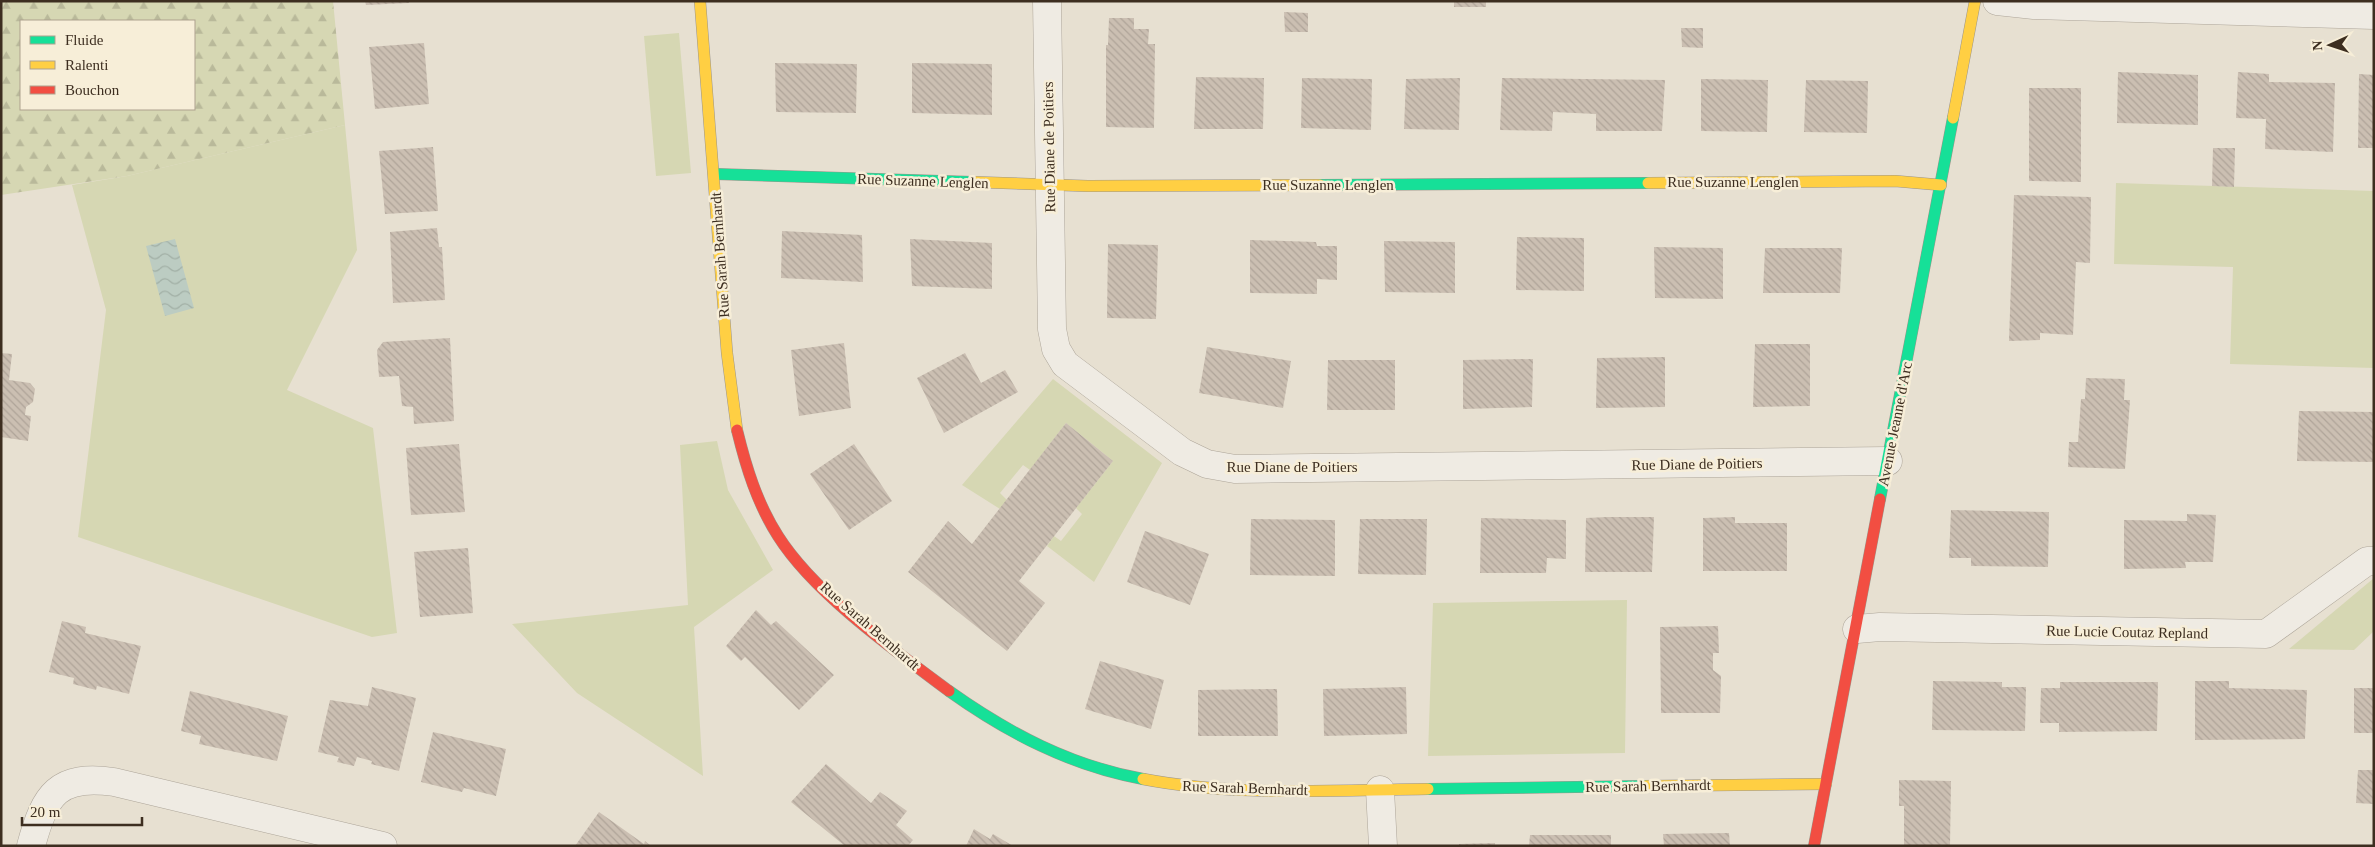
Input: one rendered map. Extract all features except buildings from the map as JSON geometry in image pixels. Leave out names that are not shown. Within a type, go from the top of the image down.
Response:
[{"type":"street","name":"Rue Sarah Bernhardt","points":[[700,1],[715,174],[728,366],[743,455],[769,523],[786,548],[836,601],[921,670],[995,721],[1035,744],[1080,763],[1120,775],[1212,789],[1380,790],[1826,784]]},
{"type":"street","name":"Rue Diane de Poitiers","points":[[1047,1],[1052,329],[1056,349],[1065,364],[1182,452],[1207,464],[1245,469],[1888,461]]},
{"type":"street","name":"Avenue Jeanne d'Arc","points":[[1814,846],[1942,185],[1975,1]]},
{"type":"street","points":[[1997,1],[2044,6],[2374,15]]},
{"type":"street","name":"Rue Suzanne Lenglen","points":[[715,174],[1049,185],[1895,181],[1942,185]]},
{"type":"street","name":"Rue Lucie Coutaz Repland","points":[[1857,629],[1880,627],[2266,634],[2367,561],[2374,561]]},
{"type":"street","points":[[32,846],[49,799],[59,788],[72,781],[90,779],[114,782],[383,846]]},
{"type":"street","points":[[1380,790],[1383,846]]},
{"type":"green space","points":[[1,1],[333,1],[345,125],[127,176],[1,195]]},
{"type":"green space","points":[[679,33],[691,173],[656,176],[644,36]]},
{"type":"green space","points":[[345,125],[357,250],[287,390],[373,428],[397,633],[372,637],[78,537],[106,310],[72,185],[127,176]]},
{"type":"green space","points":[[2116,183],[2374,191],[2374,368],[2230,364],[2233,267],[2114,264]]},
{"type":"green space","points":[[1053,379],[1162,463],[1094,582],[1047,546],[1054,536],[1061,541],[1082,514],[1076,508],[1113,461],[1066,423],[1030,470],[1023,465],[1000,493],[1007,500],[1000,509],[962,485]]},
{"type":"green space","points":[[717,441],[728,490],[773,570],[694,627],[703,776],[577,693],[512,624],[688,605],[680,445]]},
{"type":"green space","points":[[2374,578],[2374,631],[2354,650],[2289,649]]},
{"type":"green space","points":[[1627,600],[1625,753],[1428,756],[1433,603]]},
{"type":"water","points":[[175,239],[194,308],[165,316],[146,246]]},
{"type":"traffic: fast","points":[[1880,499],[1953,118]]},
{"type":"traffic: fast","points":[[715,174],[973,182]]},
{"type":"traffic: fast","points":[[1320,185],[1648,183]]},
{"type":"traffic: fast","points":[[949,691],[994,721],[1041,746],[1091,766],[1143,779]]},
{"type":"traffic: fast","points":[[1428,789],[1645,786]]},
{"type":"traffic: slow","points":[[700,1],[727,353],[737,430]]},
{"type":"traffic: slow","points":[[1953,118],[1975,1]]},
{"type":"traffic: slow","points":[[1648,183],[1895,181],[1941,185]]},
{"type":"traffic: slow","points":[[973,182],[1088,186],[1320,185]]},
{"type":"traffic: slow","points":[[1143,779],[1178,785],[1250,790],[1428,789]]},
{"type":"traffic: slow","points":[[1645,786],[1826,784]]},
{"type":"traffic: jam","points":[[737,430],[748,471],[758,498],[778,536],[793,557],[856,620],[949,691]]},
{"type":"traffic: jam","points":[[1814,846],[1880,499]]}]
